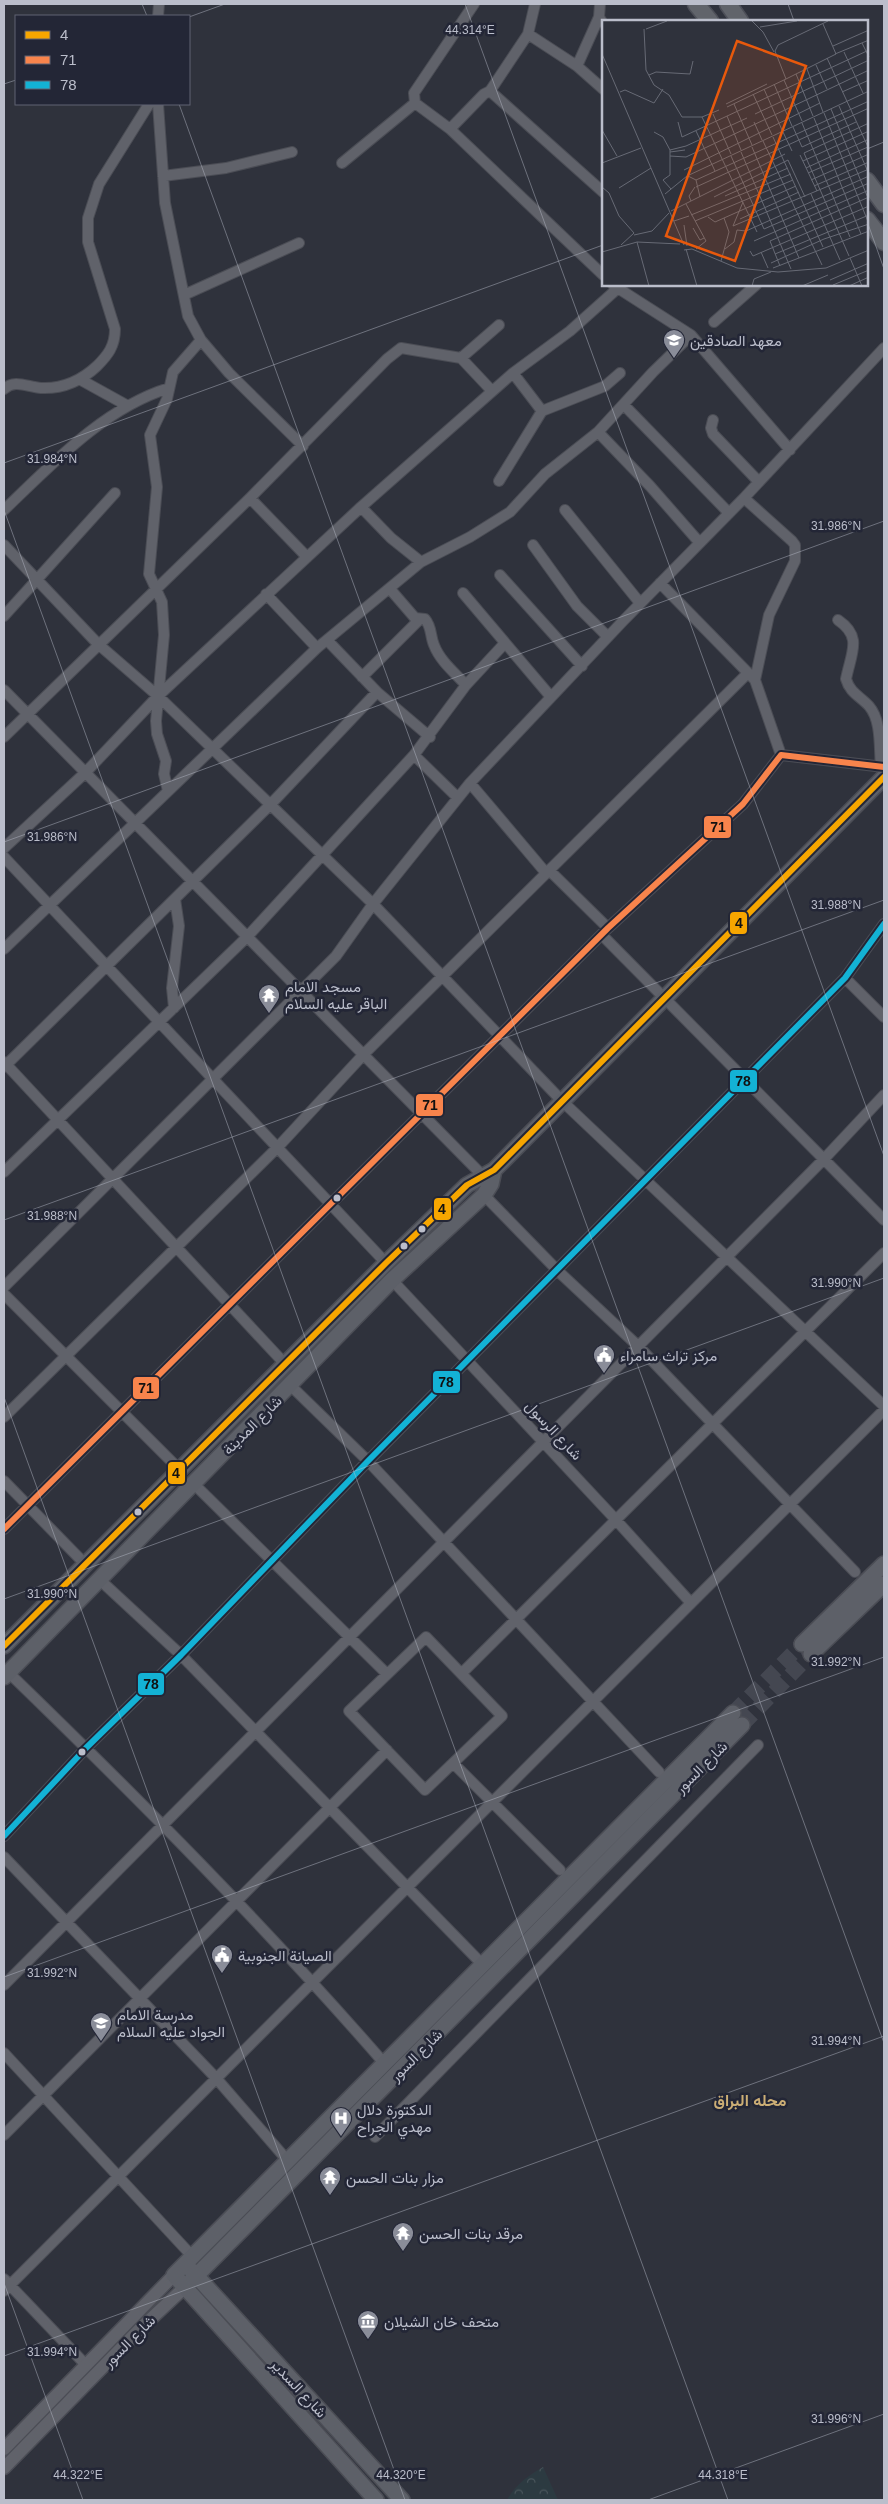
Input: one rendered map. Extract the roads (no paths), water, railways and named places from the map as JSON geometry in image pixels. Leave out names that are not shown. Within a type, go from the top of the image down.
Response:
[{"type":"main road","points":[[696,4],[709,20]]},
{"type":"main road","points":[[868,183],[884,204]]},
{"type":"main road","points":[[868,221],[884,242]]},
{"type":"main road","name":"شارع المدينة","points":[[6,1675],[291,1386],[488,1181],[562,1101],[666,999],[883,770]]},
{"type":"main road","name":"شارع المدينة","points":[[4,1646],[179,1469],[467,1185],[488,1181]]},
{"type":"main road","points":[[884,1564],[807,1649],[884,1584]]},
{"type":"main road","name":"شارع السور","points":[[174,2275],[733,1713]]},
{"type":"main road","name":"شارع السور","points":[[185,2287],[742,1726]]},
{"type":"main road","name":"شارع السدير","points":[[188,2260],[196,2276],[402,2500]]},
{"type":"main road","name":"شارع السدير","points":[[174,2275],[376,2500]]},
{"type":"main road","points":[[313,2429],[326,2417]]},
{"type":"street","points":[[474,4],[414,93],[415,103],[450,129],[602,274]]},
{"type":"street","points":[[450,129],[484,94],[490,91],[528,34],[535,4]]},
{"type":"street","points":[[577,66],[601,20],[600,4]]},
{"type":"street","points":[[528,34],[577,66],[602,88]]},
{"type":"street","points":[[490,91],[602,191]]},
{"type":"street","points":[[342,163],[415,103]]},
{"type":"street","points":[[4,389],[14,384],[53,388],[80,380],[110,352],[116,337],[108,299],[88,242],[90,206],[94,195],[118,152],[148,105]]},
{"type":"street","points":[[158,105],[165,203],[188,316],[201,340],[244,388],[303,446]]},
{"type":"street","points":[[162,176],[226,168],[292,152]]},
{"type":"street","points":[[184,295],[298,243]]},
{"type":"street","points":[[714,322],[755,286]]},
{"type":"street","points":[[4,848],[85,773],[158,696],[307,556],[513,373],[570,331],[615,287],[691,335],[790,450]]},
{"type":"street","points":[[461,358],[499,325]]},
{"type":"street","points":[[4,949],[317,648],[421,562],[470,537],[510,512],[545,474],[598,432],[653,372],[691,335]]},
{"type":"street","points":[[168,791],[164,774],[166,762],[156,728],[164,635],[162,602],[157,588],[148,574],[157,487],[150,442],[152,429],[167,399],[173,372],[201,340]]},
{"type":"street","points":[[4,737],[303,446],[388,358],[401,348],[461,358],[492,392]]},
{"type":"street","points":[[4,1287],[336,956],[373,904],[470,783],[640,603],[790,450],[884,348]]},
{"type":"street","points":[[513,373],[542,411]]},
{"type":"street","points":[[499,481],[542,411],[605,386],[620,373]]},
{"type":"street","points":[[80,380],[128,406]]},
{"type":"street","points":[[4,510],[73,446],[128,406],[170,388]]},
{"type":"street","points":[[624,405],[728,512]]},
{"type":"street","points":[[713,420],[711,428],[713,434],[759,482]]},
{"type":"street","points":[[598,432],[650,486],[699,542]]},
{"type":"street","points":[[4,616],[115,493]]},
{"type":"street","points":[[250,498],[307,556]]},
{"type":"street","points":[[4,1417],[277,1148],[364,1054],[443,975],[752,676],[769,615],[795,561],[796,551],[792,541],[744,498]]},
{"type":"street","points":[[361,507],[391,538],[421,562]]},
{"type":"street","points":[[565,510],[640,603]]},
{"type":"street","points":[[4,544],[98,644],[158,696],[373,904],[562,1101],[884,1408],[118,2177],[6,2285],[85,2364]]},
{"type":"street","points":[[533,545],[577,606],[608,637]]},
{"type":"street","points":[[500,575],[582,666]]},
{"type":"street","points":[[660,583],[752,676],[781,755]]},
{"type":"street","points":[[390,588],[415,618],[425,619],[429,624],[434,646],[445,663],[466,685]]},
{"type":"street","points":[[266,594],[317,648]]},
{"type":"street","points":[[463,594],[550,697]]},
{"type":"street","points":[[362,677],[420,620]]},
{"type":"street","points":[[781,755],[883,770],[875,718],[869,706],[848,686],[846,679],[854,638],[850,628],[838,620]]},
{"type":"street","points":[[327,640],[377,692],[430,737]]},
{"type":"street","points":[[4,1172],[247,937],[430,737],[466,685],[505,643]]},
{"type":"street","points":[[4,690],[488,1181],[558,1271],[638,1346],[855,1572]]},
{"type":"street","points":[[285,1364],[5,1065],[270,805],[377,692]]},
{"type":"street","points":[[414,755],[458,797]]},
{"type":"street","points":[[4,1529],[605,931],[743,804],[781,755]]},
{"type":"street","points":[[470,783],[548,872],[605,931],[666,999],[884,1220]]},
{"type":"street","points":[[4,857],[329,1205],[386,1263]]},
{"type":"street","points":[[174,1008],[172,988],[179,926],[175,899]]},
{"type":"street","points":[[4,1836],[86,1748],[181,1655],[368,1462],[845,978],[884,924]]},
{"type":"street","points":[[845,978],[884,1017]]},
{"type":"street","points":[[4,1984],[824,1159],[884,1095]]},
{"type":"street","points":[[462,1673],[884,1253]]},
{"type":"street","name":"شارع الرسول","points":[[392,1280],[691,1603]]},
{"type":"street","points":[[4,1294],[179,1469]]},
{"type":"street","points":[[291,1386],[368,1462],[658,1772]]},
{"type":"street","points":[[4,1481],[85,1564]]},
{"type":"street","points":[[194,1484],[348,1638],[387,1674]]},
{"type":"street","points":[[100,1580],[181,1655],[256,1730],[329,1808],[408,1886],[482,1964]]},
{"type":"street","points":[[426,1637],[462,1673],[502,1716],[426,1790],[349,1711],[426,1637]]},
{"type":"street","points":[[6,1675],[86,1748],[313,1982],[384,2063]]},
{"type":"street","points":[[375,2137],[758,1745]]},
{"type":"street","points":[[4,2135],[387,1750]]},
{"type":"street","points":[[453,1763],[560,1870]]},
{"type":"street","points":[[4,1857],[216,2078],[287,2160]]},
{"type":"street","points":[[4,2052],[118,2177],[188,2260]]},
{"type":"street","name":"شارع السور","points":[[4,2449],[174,2275]]},
{"type":"street","name":"شارع السور","points":[[4,2468],[139,2330],[185,2287]]},
{"type":"street","points":[[128,2320],[139,2330]]},
{"type":"tunnel","points":[[733,1713],[802,1644]]},
{"type":"tunnel","points":[[742,1725],[811,1654]]},
{"type":"place","name":"معهد الصادقين","points":[[674,359]]},
{"type":"place","name":"مسجد الامام الباقر عليه السلام","points":[[269,1014]]},
{"type":"place","name":"مركز تراث سامراء","points":[[604,1374]]},
{"type":"place","name":"الصيانة الجنوبية","points":[[222,1974]]},
{"type":"place","name":"مدرسة الامام الجواد عليه السلام","points":[[101,2042]]},
{"type":"place","name":"الدكتورة دلال مهدي الجراح","points":[[341,2137]]},
{"type":"place","name":"مزار بنات الحسن","points":[[330,2196]]},
{"type":"place","name":"مرقد بنات الحسن","points":[[403,2252]]},
{"type":"place","name":"متحف خان الشيلان","points":[[368,2340]]},
{"type":"district","name":"محله البراق","points":[[750,2100]]}]
